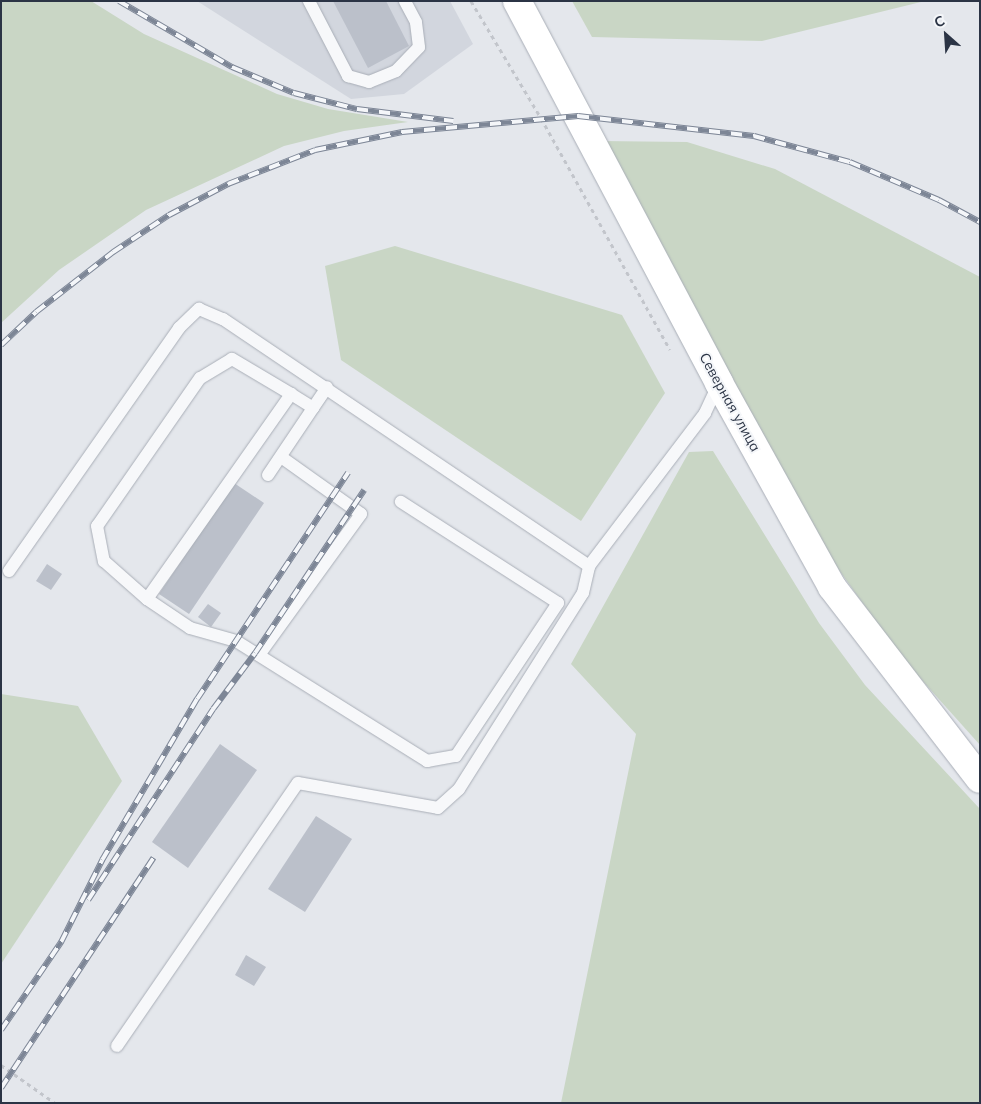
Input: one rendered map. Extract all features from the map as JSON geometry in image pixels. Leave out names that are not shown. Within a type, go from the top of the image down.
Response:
[{"type":"street","name":"Северная улица","points":[[517,1],[719,383],[832,587],[980,779]]},
{"type":"lane","points":[[309,1],[348,76],[369,82],[396,71],[418,47],[416,22],[405,1]]},
{"type":"lane","points":[[8,571],[179,328],[199,309],[223,319],[328,387],[590,566]]},
{"type":"lane","points":[[313,408],[232,359],[200,378],[97,526],[104,561],[147,599],[190,628],[236,641],[427,761],[456,756],[558,603],[401,502]]},
{"type":"lane","points":[[117,1046],[298,782],[438,808],[459,789],[583,593],[590,566],[705,413],[719,383]]},
{"type":"lane","points":[[268,476],[328,387]]},
{"type":"lane","points":[[147,599],[291,394]]},
{"type":"lane","points":[[259,655],[361,514],[281,456]]},
{"type":"path","points":[[1,1065],[55,1103]]},
{"type":"shaded area","points":[[197,1],[450,1],[473,44],[404,94],[351,99]]},
{"type":"green space","points":[[1,1],[91,1],[144,34],[277,94],[328,109],[408,122],[344,131],[284,146],[146,210],[59,270],[1,323]]},
{"type":"green space","points":[[572,1],[925,1],[762,41],[592,37]]},
{"type":"green space","points":[[600,141],[687,142],[775,169],[980,277],[980,745],[902,658],[836,566]]},
{"type":"green space","points":[[395,246],[622,315],[665,393],[581,521],[341,360],[325,266]]},
{"type":"green space","points":[[713,451],[819,623],[865,685],[980,809],[980,1103],[561,1103],[636,734],[571,664],[689,452]]},
{"type":"green space","points":[[1,694],[78,706],[122,781],[1,964]]},
{"type":"building","points":[[333,1],[386,1],[409,46],[368,68]]},
{"type":"building","points":[[234,483],[264,503],[189,614],[159,594]]},
{"type":"building","points":[[47,564],[62,574],[51,590],[36,581]]},
{"type":"building","points":[[208,604],[221,613],[211,627],[198,617]]},
{"type":"building","points":[[220,744],[257,770],[188,868],[152,842]]},
{"type":"building","points":[[316,816],[352,839],[305,912],[268,889]]},
{"type":"building","points":[[246,955],[266,967],[254,986],[235,975]]},
{"type":"railway","points":[[119,1],[232,67],[294,93],[357,109],[453,121]]},
{"type":"railway","points":[[1,345],[36,312],[113,252],[169,215],[228,184],[315,150],[402,132],[578,116],[754,136],[850,162],[939,200],[980,222]]},
{"type":"railway","points":[[1,1030],[61,942],[102,860],[197,699],[348,473]]},
{"type":"railway","points":[[88,900],[213,709],[255,653],[364,490]]},
{"type":"railway","points":[[1,1088],[153,858]]}]
